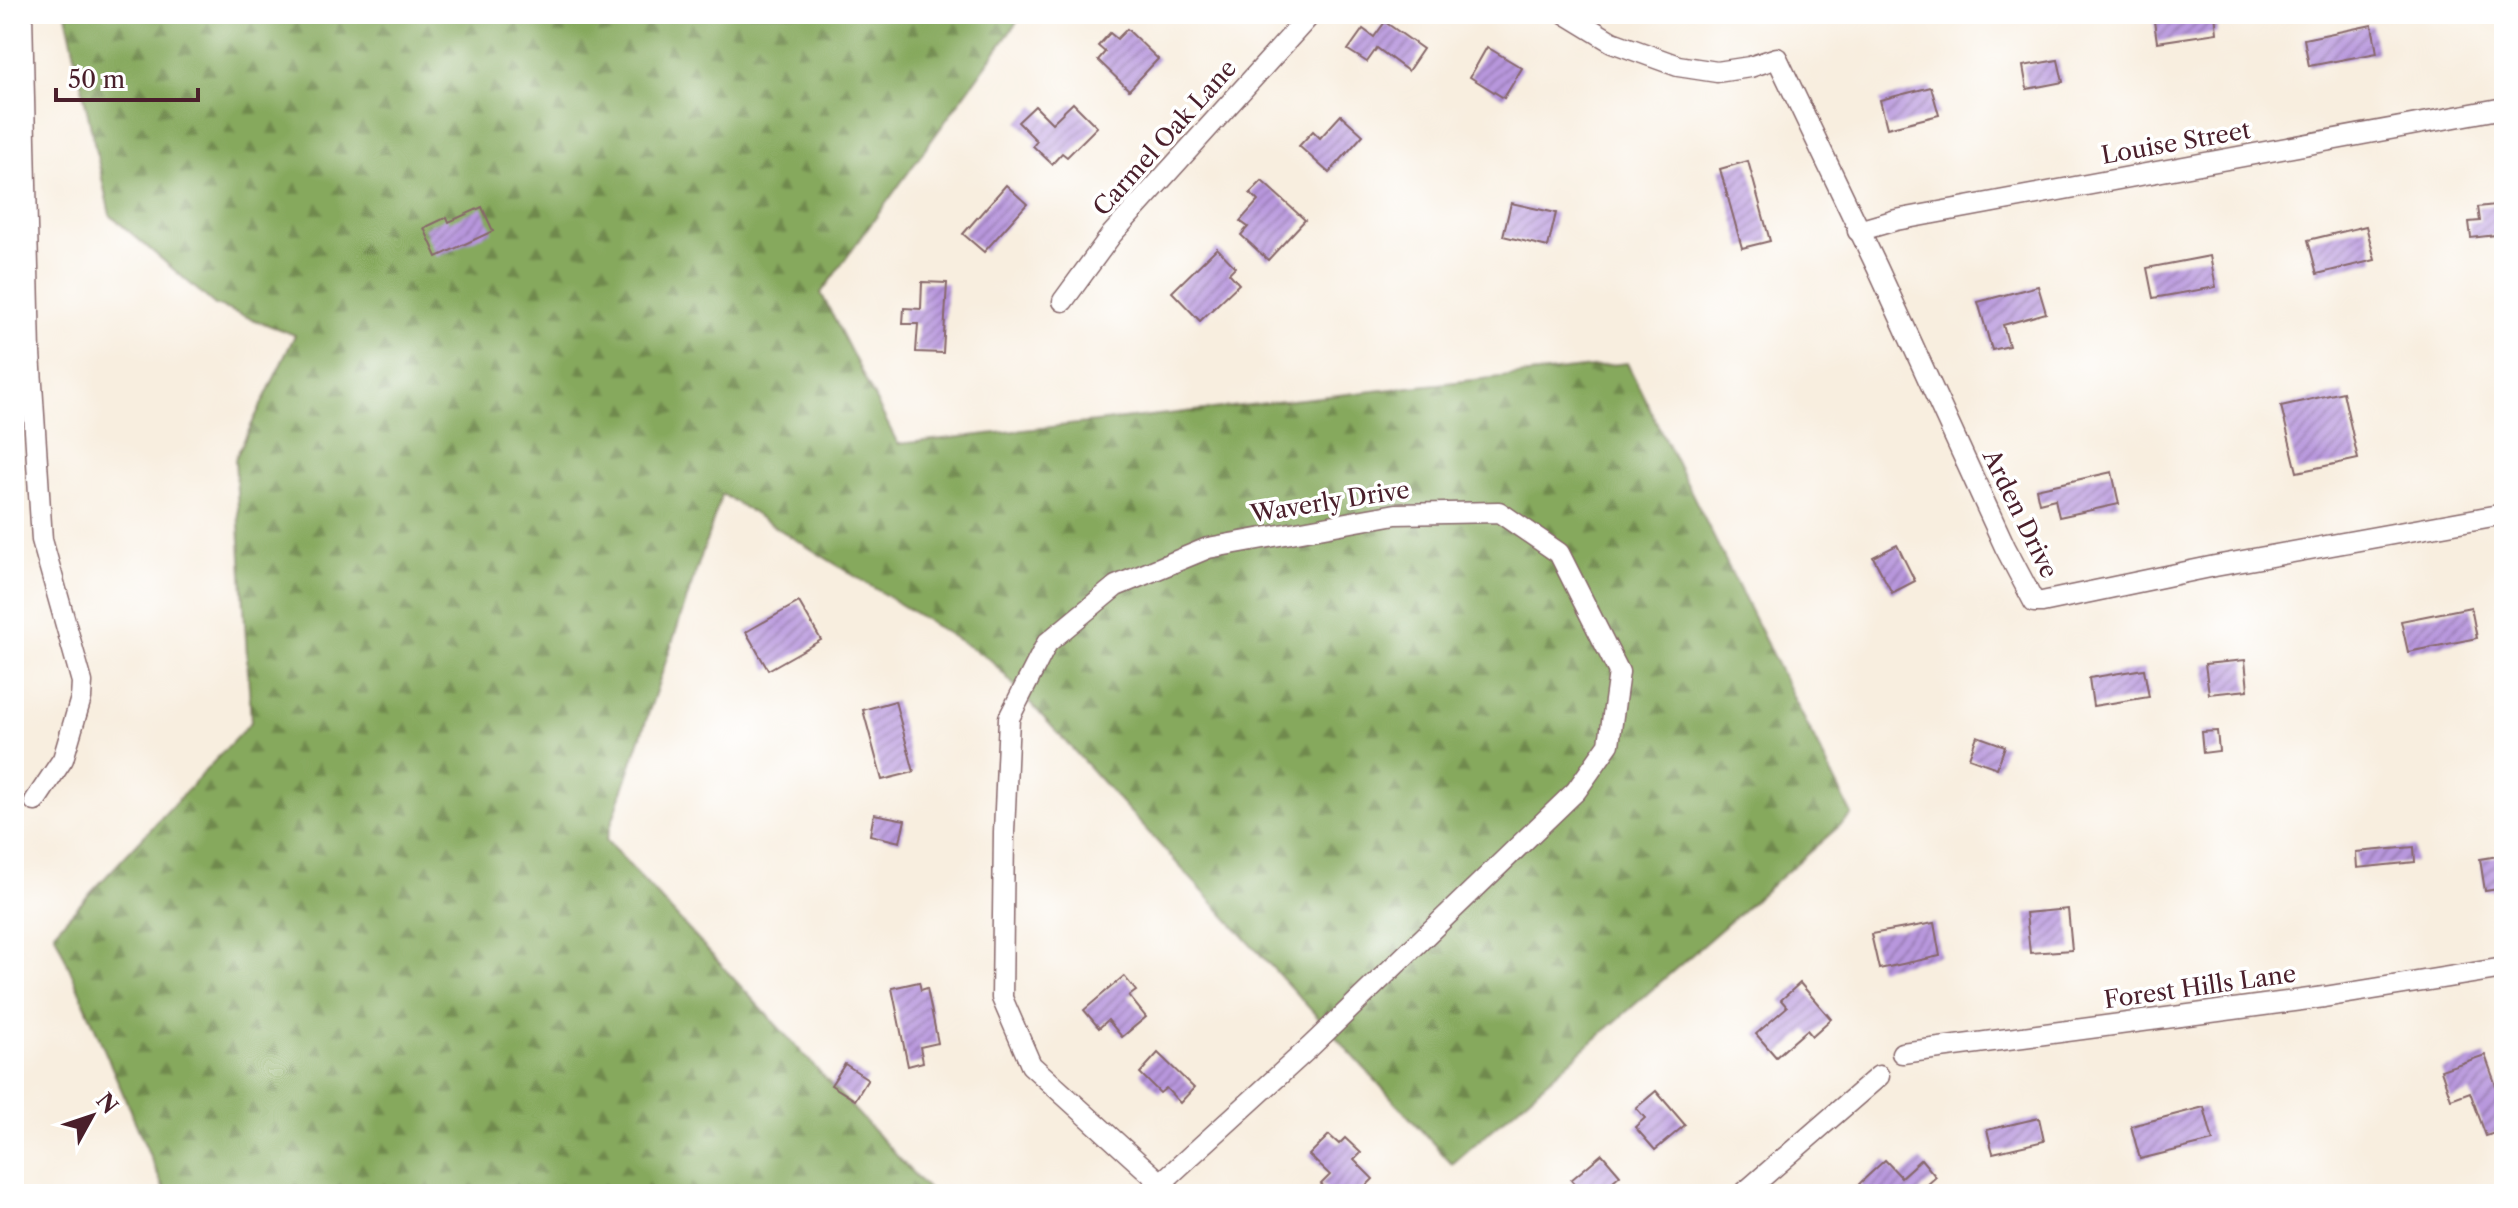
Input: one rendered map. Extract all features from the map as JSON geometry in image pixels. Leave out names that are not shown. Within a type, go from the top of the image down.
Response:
[{"type":"street","points":[[22,14],[30,353],[42,540],[82,682],[81,698],[63,759],[35,801]]},
{"type":"street","name":"Carmel Oak Lane","points":[[1063,301],[1112,234],[1311,14]]},
{"type":"street","name":"Arden Drive","points":[[1566,14],[1612,42],[1678,66],[1717,72],[1750,67],[1777,58],[2005,547],[2034,602],[2504,514]]},
{"type":"street","name":"Louise Street","points":[[1858,231],[1896,220],[2504,108]]},
{"type":"street","name":"Waverly Drive","points":[[1499,512],[1559,553],[1619,672],[1609,744],[1576,791],[1167,1188],[1031,1065],[1002,998],[1009,718],[1047,643],[1116,586],[1208,548],[1396,514],[1499,512]]},
{"type":"street","name":"Forest Hills Lane","points":[[1902,1053],[2324,997],[2504,968]]},
{"type":"street","points":[[1743,1194],[1879,1076]]},
{"type":"green space","points":[[66,14],[1023,14],[821,293],[898,444],[1627,363],[1852,815],[1452,1164],[992,661],[722,494],[606,840],[932,1194],[166,1194],[54,932],[251,722],[235,459],[295,335],[215,305],[110,215]]},
{"type":"building","points":[[2153,14],[2215,14],[2217,33],[2157,42]]},
{"type":"building","points":[[1385,22],[1423,49],[1408,71],[1377,48],[1367,62],[1348,50],[1363,29],[1374,37]]},
{"type":"building","points":[[2372,25],[2377,53],[2309,66],[2304,39]]},
{"type":"building","points":[[1127,29],[1158,59],[1129,90],[1098,60],[1105,52],[1098,46],[1110,33],[1117,39]]},
{"type":"building","points":[[1487,47],[1522,68],[1504,98],[1470,77]]},
{"type":"building","points":[[2058,60],[2063,82],[2027,89],[2023,66]]},
{"type":"building","points":[[1931,87],[1939,115],[1887,128],[1880,100]]},
{"type":"building","points":[[1073,103],[1097,127],[1067,157],[1062,153],[1052,164],[1033,146],[1037,141],[1018,122],[1035,106],[1052,123]]},
{"type":"building","points":[[1341,115],[1363,135],[1329,173],[1299,146],[1313,131],[1320,138]]},
{"type":"building","points":[[1748,161],[1770,241],[1742,248],[1720,169]]},
{"type":"building","points":[[1262,181],[1305,220],[1268,260],[1241,235],[1248,227],[1240,221],[1258,201],[1250,193]]},
{"type":"building","points":[[1006,185],[1027,204],[984,252],[963,234]]},
{"type":"building","points":[[1511,203],[1556,213],[1548,247],[1503,236]]},
{"type":"building","points":[[2504,204],[2504,234],[2471,238],[2469,222],[2480,221],[2478,207]]},
{"type":"building","points":[[482,207],[493,231],[437,257],[424,228],[447,217],[449,222]]},
{"type":"building","points":[[2366,226],[2375,260],[2317,274],[2308,240]]},
{"type":"building","points":[[1217,248],[1235,267],[1229,273],[1239,284],[1200,321],[1172,292]]},
{"type":"building","points":[[2210,256],[2216,287],[2153,298],[2147,268]]},
{"type":"building","points":[[922,282],[947,283],[943,353],[916,352],[918,324],[903,324],[904,308],[921,309]]},
{"type":"building","points":[[2038,286],[2046,313],[2003,325],[2009,346],[1992,350],[1978,302]]},
{"type":"building","points":[[2343,392],[2358,459],[2297,472],[2281,406]]},
{"type":"building","points":[[2112,472],[2119,504],[2059,517],[2055,499],[2039,503],[2036,489]]},
{"type":"building","points":[[1897,545],[1915,581],[1892,593],[1873,557]]},
{"type":"building","points":[[799,602],[821,640],[768,670],[746,632]]},
{"type":"building","points":[[2471,607],[2477,638],[2408,652],[2401,621]]},
{"type":"building","points":[[2245,660],[2248,690],[2209,694],[2205,664]]},
{"type":"building","points":[[2144,669],[2149,697],[2093,706],[2089,678]]},
{"type":"building","points":[[895,701],[914,772],[882,780],[863,710]]},
{"type":"building","points":[[2217,731],[2219,751],[2203,753],[2201,732]]},
{"type":"building","points":[[1977,736],[2005,746],[1997,768],[1969,758]]},
{"type":"building","points":[[874,814],[905,820],[900,842],[870,835]]},
{"type":"building","points":[[2414,847],[2415,862],[2357,868],[2356,852]]},
{"type":"building","points":[[2504,855],[2504,888],[2485,891],[2480,859]]},
{"type":"building","points":[[2068,909],[2072,950],[2030,953],[2026,913]]},
{"type":"building","points":[[1934,923],[1940,956],[1879,969],[1871,934]]},
{"type":"building","points":[[1124,976],[1136,991],[1129,996],[1146,1017],[1122,1037],[1108,1020],[1099,1028],[1084,1010]]},
{"type":"building","points":[[919,982],[921,990],[927,988],[938,1043],[920,1047],[923,1062],[908,1066],[892,988]]},
{"type":"building","points":[[1800,983],[1831,1019],[1812,1036],[1807,1030],[1776,1057],[1756,1034],[1787,1007],[1781,1000]]},
{"type":"building","points":[[1158,1053],[1194,1088],[1180,1103],[1166,1088],[1160,1093],[1140,1073]]},
{"type":"building","points":[[2485,1055],[2504,1108],[2504,1130],[2486,1136],[2470,1092],[2451,1099],[2441,1070]]},
{"type":"building","points":[[845,1064],[868,1079],[855,1100],[831,1085]]},
{"type":"building","points":[[1656,1091],[1685,1125],[1655,1150],[1635,1127],[1645,1118],[1636,1108]]},
{"type":"building","points":[[2204,1107],[2213,1141],[2140,1159],[2131,1126]]},
{"type":"building","points":[[2039,1118],[2044,1141],[1993,1153],[1987,1130]]},
{"type":"building","points":[[1329,1135],[1339,1144],[1345,1138],[1361,1153],[1354,1160],[1373,1179],[1358,1194],[1332,1194],[1321,1184],[1330,1175],[1309,1155]]},
{"type":"building","points":[[1602,1154],[1620,1175],[1598,1194],[1583,1194],[1571,1180]]},
{"type":"building","points":[[1921,1159],[1936,1177],[1917,1194],[1868,1194],[1859,1184],[1885,1160],[1901,1177]]}]
